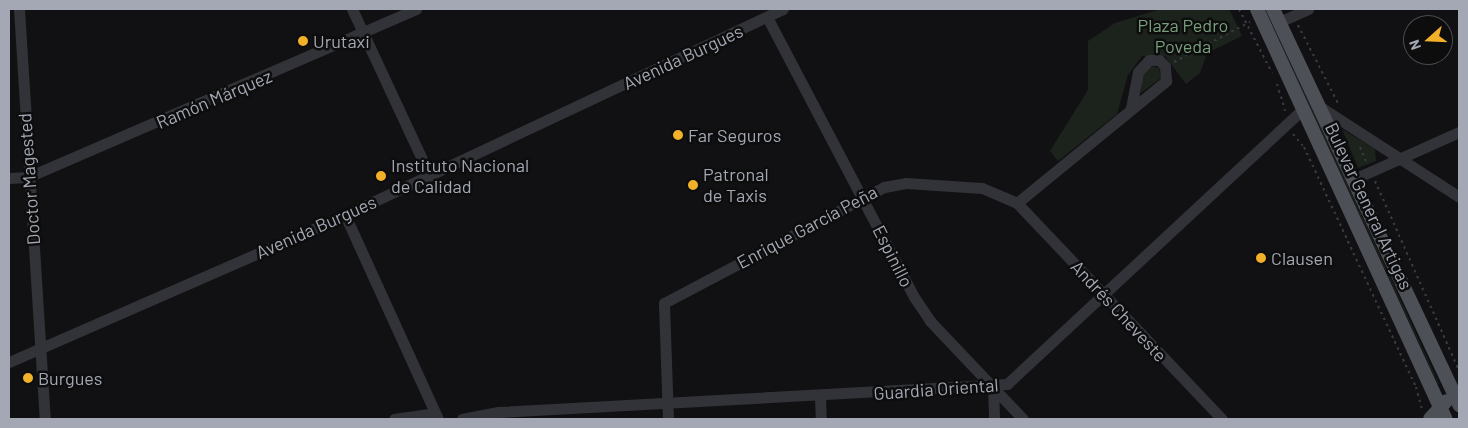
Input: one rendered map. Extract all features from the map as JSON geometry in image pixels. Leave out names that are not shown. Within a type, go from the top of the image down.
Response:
[{"type":"main road","name":"Bulevar General Artigas","points":[[1273,9],[1457,395]]},
{"type":"main road","name":"Bulevar General Artigas","points":[[1258,13],[1443,413]]},
{"type":"main road","points":[[1430,419],[1443,413],[1457,395]]},
{"type":"street","name":"Doctor Magested","points":[[19,9],[28,177],[45,419]]},
{"type":"street","points":[[352,9],[430,176]]},
{"type":"street","name":"Ramón Márquez","points":[[9,178],[28,177],[363,34],[416,9]]},
{"type":"street","name":"Avenida Burgues","points":[[9,362],[345,215],[783,9]]},
{"type":"street","points":[[1279,22],[1308,9]]},
{"type":"street","name":"Espinillo","points":[[767,17],[922,311],[1023,419]]},
{"type":"street","points":[[1017,203],[1132,107],[1166,82],[1166,66],[1154,59],[1144,63],[1135,82],[1132,107]]},
{"type":"street","points":[[1319,106],[1459,197]]},
{"type":"street","name":"Guardia Oriental","points":[[462,419],[499,412],[668,405],[993,387],[1006,384],[1102,293],[1303,109]]},
{"type":"street","points":[[1354,179],[1459,132]]},
{"type":"street","name":"Enrique García Peña","points":[[668,405],[664,303],[863,197],[906,183],[982,188],[1017,203]]},
{"type":"street","name":"Andrés Cheveste","points":[[1017,203],[1222,419]]},
{"type":"street","points":[[345,215],[437,416],[394,419]]},
{"type":"street","points":[[993,387],[994,419]]},
{"type":"street","points":[[820,396],[821,419]]},
{"type":"street","points":[[668,405],[668,419]]},
{"type":"path","points":[[1239,9],[1274,78],[1288,123],[1304,147],[1430,419]]},
{"type":"path","points":[[1166,66],[1245,24],[1258,13]]},
{"type":"path","points":[[1294,15],[1350,125],[1371,171],[1379,198],[1459,371]]},
{"type":"green space","name":"Plaza Pedro Poveda","points":[[1161,9],[1229,9],[1242,36],[1207,53],[1200,73],[1186,84],[1165,56],[1142,56],[1128,75],[1117,114],[1058,161],[1050,151],[1088,90],[1088,41],[1115,23]]},
{"type":"green space","points":[[1265,9],[1305,92],[1439,384],[1438,384]]},
{"type":"green space","points":[[1150,66],[1159,68],[1161,78],[1141,93],[1142,75]]},
{"type":"green space","points":[[1342,129],[1375,149],[1376,161],[1358,168]]},
{"type":"place","name":"Urutaxi","points":[[303,41]]},
{"type":"place","name":"Far Seguros","points":[[678,135]]},
{"type":"place","name":"Instituto Nacional de Calidad","points":[[381,176]]},
{"type":"place","name":"Patronal de Taxis","points":[[693,185]]},
{"type":"place","name":"Clausen","points":[[1261,258]]},
{"type":"place","name":"Burgues","points":[[28,378]]}]
